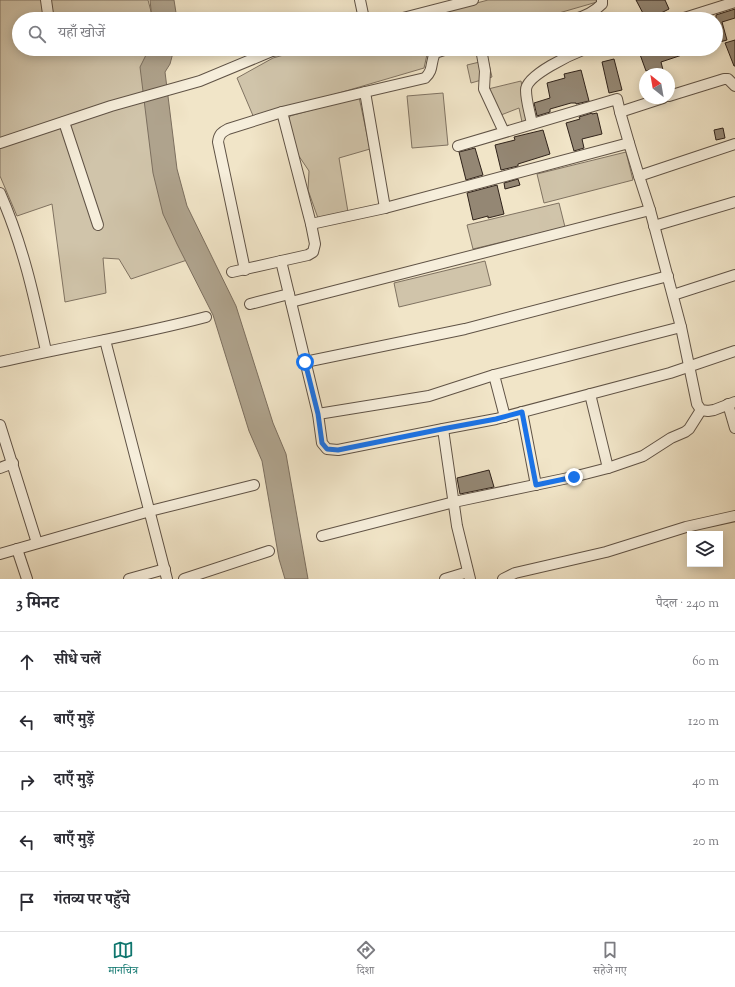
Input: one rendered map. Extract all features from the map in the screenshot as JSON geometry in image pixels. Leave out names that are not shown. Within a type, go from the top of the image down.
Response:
[{"type":"street","points":[[46,0],[48,12]]},
{"type":"street","points":[[360,0],[363,12]]},
{"type":"street","points":[[420,12],[448,3],[473,0]]},
{"type":"street","points":[[592,12],[602,4],[602,0]]},
{"type":"street","points":[[703,12],[735,2]]},
{"type":"street","points":[[0,143],[111,106],[200,81],[260,56]]},
{"type":"street","points":[[245,270],[218,142],[219,136],[222,132],[282,112],[425,78],[431,71],[434,56]]},
{"type":"street","points":[[482,56],[485,71],[484,90],[504,132]]},
{"type":"street","points":[[532,124],[526,90],[527,84],[543,71],[569,56]]},
{"type":"street","points":[[675,94],[724,79],[728,79],[735,86]]},
{"type":"street","points":[[365,92],[385,208]]},
{"type":"street","points":[[458,146],[617,99],[668,276],[681,327],[688,367],[697,404],[701,410],[708,411],[732,403],[735,428]]},
{"type":"street","points":[[620,112],[645,104]]},
{"type":"street","points":[[232,272],[308,255],[313,252],[315,244],[311,224],[282,112]]},
{"type":"street","points":[[64,122],[98,225]]},
{"type":"street","points":[[311,224],[385,208],[629,143]]},
{"type":"street","points":[[639,176],[735,144]]},
{"type":"street","points":[[0,193],[19,241],[32,288],[46,351]]},
{"type":"street","points":[[654,226],[735,202]]},
{"type":"street","points":[[250,304],[290,298],[650,210]]},
{"type":"street","points":[[281,261],[318,414],[322,443],[327,449],[338,450],[505,417],[670,373],[735,351]]},
{"type":"street","points":[[672,295],[735,275]]},
{"type":"street","points":[[305,362],[465,329],[668,276]]},
{"type":"street","points":[[0,362],[46,351],[163,329],[206,317]]},
{"type":"street","points":[[318,414],[429,396],[494,376],[681,327]]},
{"type":"street","points":[[105,340],[166,574],[129,579]]},
{"type":"street","points":[[494,376],[505,417]]},
{"type":"street","points":[[590,394],[608,468]]},
{"type":"street","points":[[322,536],[454,502],[608,468],[643,456],[671,438],[685,432],[689,429],[701,410]]},
{"type":"street","points":[[522,412],[536,485]]},
{"type":"street","points":[[0,425],[37,543]]},
{"type":"street","points":[[442,429],[457,526],[469,575],[445,579]]},
{"type":"street","points":[[0,468],[13,464]]},
{"type":"street","points":[[0,554],[150,511],[254,485]]},
{"type":"street","points":[[503,579],[514,573],[606,552],[686,527],[735,516]]},
{"type":"street","points":[[17,549],[27,579]]},
{"type":"street","points":[[184,579],[270,551]]},
{"type":"shaded area","points":[[0,0],[148,0],[151,12],[12,12],[12,56],[157,56],[150,76],[193,258],[131,279],[119,259],[103,258],[106,293],[65,302],[52,204],[17,216],[0,176]]},
{"type":"shaded area","points":[[150,0],[174,0],[176,12],[151,12]]},
{"type":"shaded area","points":[[488,0],[596,0],[597,2],[562,12],[443,12]]},
{"type":"shaded area","points":[[146,56],[172,56],[170,64],[165,72],[177,169],[187,206],[236,306],[273,423],[286,454],[308,579],[285,579],[279,559],[262,461],[249,431],[213,315],[163,214],[153,173],[140,67]]},
{"type":"shaded area","points":[[280,56],[427,56],[424,68],[254,118],[237,78],[273,58]]},
{"type":"shaded area","points":[[488,60],[492,77],[471,83],[467,65]]},
{"type":"shaded area","points":[[521,81],[529,119],[522,122],[519,108],[501,115],[488,89]]},
{"type":"shaded area","points":[[443,93],[448,145],[412,148],[407,96]]},
{"type":"shaded area","points":[[359,97],[370,149],[339,158],[348,212],[319,221],[308,190],[309,171],[284,134],[290,116]]},
{"type":"shaded area","points":[[626,152],[633,180],[544,203],[537,174]]},
{"type":"shaded area","points":[[559,203],[565,227],[473,249],[467,225]]},
{"type":"shaded area","points":[[485,261],[491,285],[399,307],[394,283]]},
{"type":"building","points":[[636,0],[665,0],[669,9],[663,12],[642,12]]},
{"type":"building","points":[[735,9],[735,18],[723,22],[723,13]]},
{"type":"building","points":[[723,26],[727,40],[723,41]]},
{"type":"building","points":[[735,40],[735,66],[734,66],[725,43]]},
{"type":"building","points":[[641,56],[679,56],[661,62],[662,68],[645,68]]},
{"type":"building","points":[[614,59],[622,90],[609,93],[602,62]]},
{"type":"building","points":[[581,70],[589,101],[576,104],[571,103],[550,109],[550,112],[537,116],[534,103],[550,98],[547,83],[565,78],[564,74]]},
{"type":"building","points":[[597,113],[602,134],[582,139],[584,148],[574,151],[566,123],[580,119],[579,117]]},
{"type":"building","points":[[723,128],[725,138],[716,140],[714,130]]},
{"type":"building","points":[[543,130],[550,154],[518,164],[518,166],[501,170],[495,145],[515,140],[514,137]]},
{"type":"building","points":[[475,148],[483,175],[466,180],[459,152]]},
{"type":"building","points":[[518,179],[520,185],[505,189],[504,183]]},
{"type":"building","points":[[497,185],[504,214],[473,220],[467,193]]},
{"type":"building","points":[[489,470],[494,487],[460,494],[457,478]]},
{"type":"route","points":[[305,362],[318,414],[322,443],[327,449],[338,450],[496,419],[522,412],[536,485],[574,477]]}]
